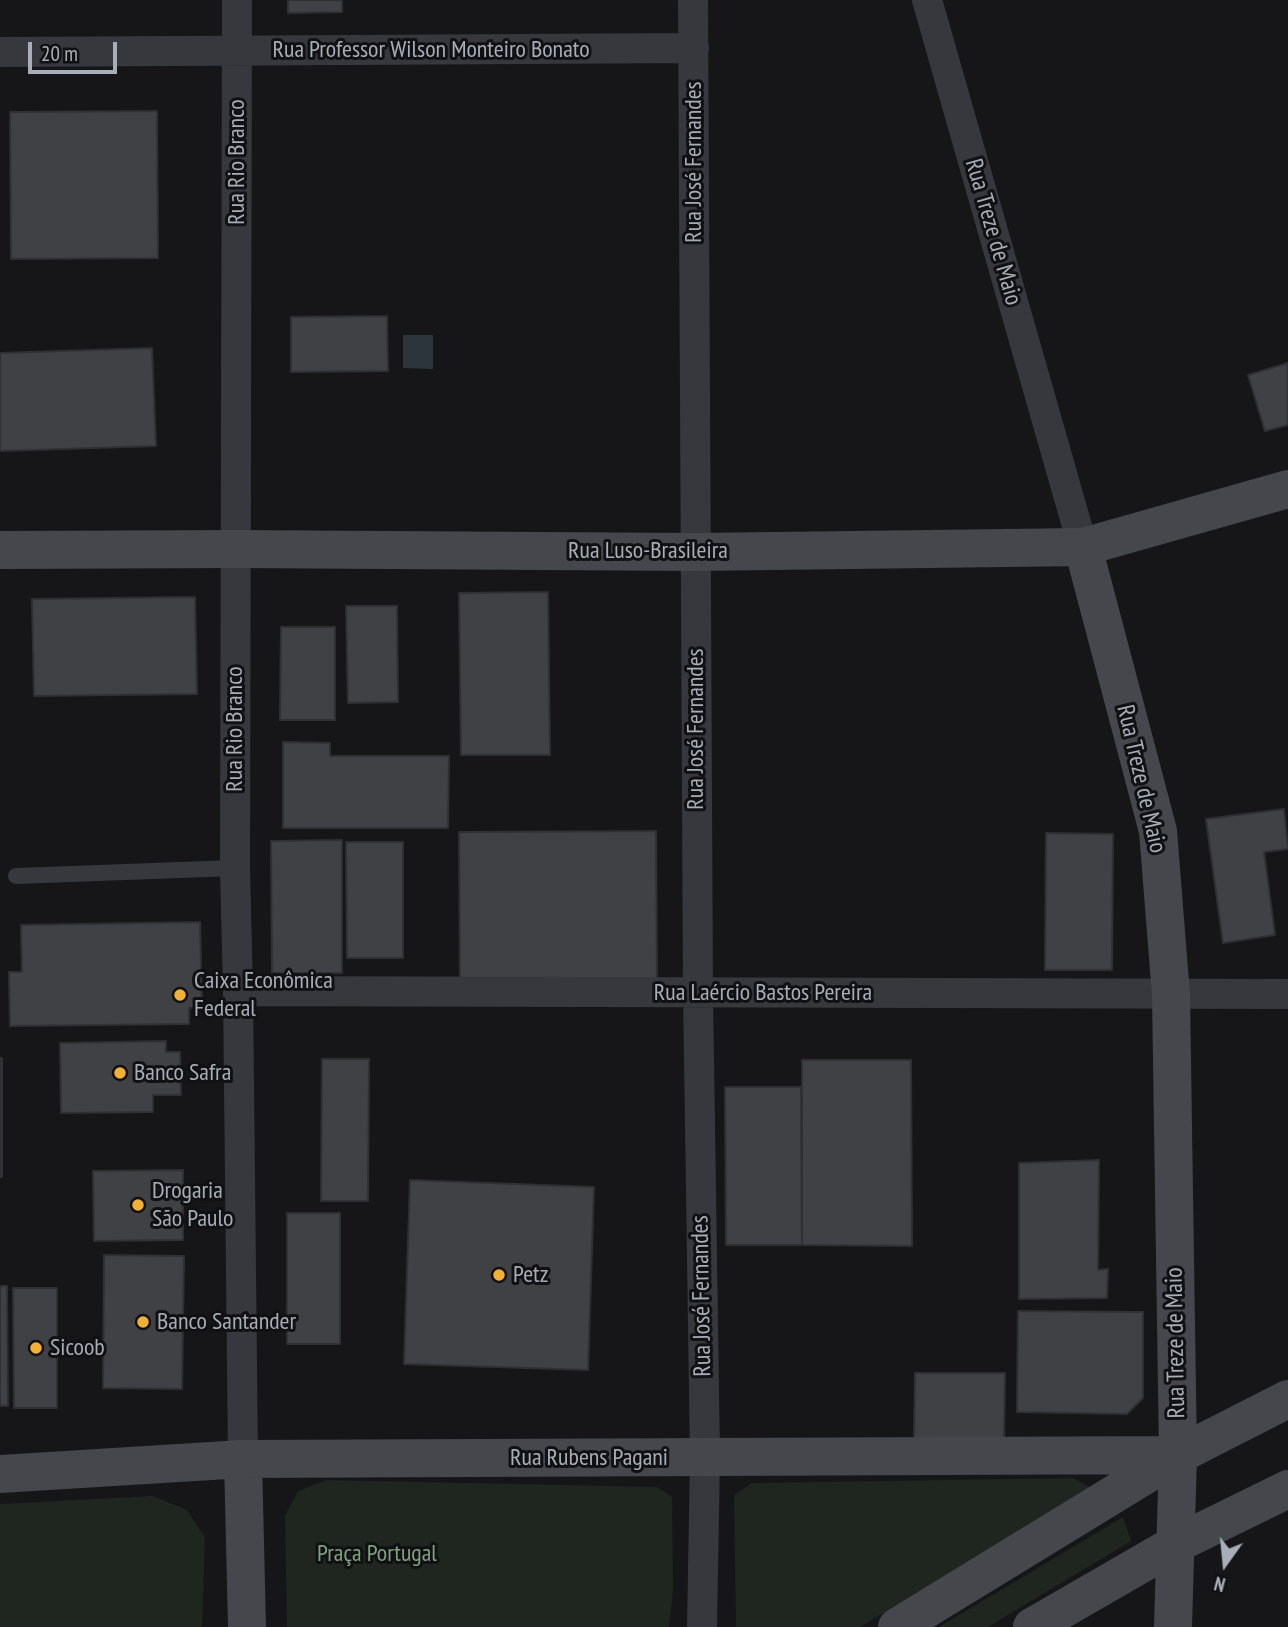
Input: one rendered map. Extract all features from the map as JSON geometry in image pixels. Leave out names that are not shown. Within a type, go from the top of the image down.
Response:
[{"type":"street","name":"Rua Rio Branco","points":[[237,0],[235,868],[243,1459]]},
{"type":"street","name":"Rua José Fernandes","points":[[693,0],[698,993],[705,1457]]},
{"type":"street","name":"Rua Treze de Maio","points":[[927,0],[1083,547],[1158,831],[1171,995],[1178,1455],[1173,1627]]},
{"type":"street","name":"Rua Professor Wilson Monteiro Bonato","points":[[0,52],[694,48]]},
{"type":"street","name":"Rua Luso-Brasileira","points":[[0,550],[695,552],[1083,547],[1288,489]]},
{"type":"street","name":"Rua Laércio Bastos Pereira","points":[[238,991],[1288,994]]},
{"type":"street","points":[[897,1627],[1178,1455],[1288,1399]]},
{"type":"street","name":"Rua Rubens Pagani","points":[[0,1474],[243,1459],[1178,1455]]},
{"type":"street","points":[[702,1627],[705,1457]]},
{"type":"street","points":[[243,1459],[247,1627]]},
{"type":"street","points":[[1032,1627],[1174,1545],[1288,1489]]},
{"type":"lane","points":[[16,876],[235,868]]},
{"type":"green space","points":[[1073,1478],[1091,1488],[860,1627],[736,1627],[734,1495],[752,1483]]},
{"type":"green space","name":"Praça Portugal","points":[[327,1480],[657,1487],[672,1497],[673,1589],[669,1627],[287,1627],[285,1516],[298,1491]]},
{"type":"green space","points":[[153,1496],[187,1510],[205,1538],[202,1627],[0,1627],[0,1504]]},
{"type":"green space","points":[[1123,1517],[1131,1541],[988,1627],[939,1627]]},
{"type":"shaded area","points":[[403,335],[433,335],[433,369],[403,368]]},
{"type":"building","points":[[288,0],[342,0],[342,12],[288,13]]},
{"type":"building","points":[[157,111],[158,258],[11,259],[10,112]]},
{"type":"building","points":[[387,316],[388,371],[291,372],[291,317]]},
{"type":"building","points":[[152,348],[156,446],[0,451],[0,353]]},
{"type":"building","points":[[1288,363],[1288,425],[1265,431],[1248,375]]},
{"type":"building","points":[[548,592],[550,755],[461,755],[459,593]]},
{"type":"building","points":[[195,597],[197,694],[34,696],[32,599]]},
{"type":"building","points":[[346,606],[397,606],[398,702],[348,703]]},
{"type":"building","points":[[281,627],[335,627],[335,720],[280,720]]},
{"type":"building","points":[[283,742],[330,743],[330,756],[449,756],[448,828],[283,828]]},
{"type":"building","points":[[1284,809],[1288,849],[1264,852],[1275,935],[1223,943],[1206,819]]},
{"type":"building","points":[[656,831],[657,986],[460,986],[459,832]]},
{"type":"building","points":[[1046,833],[1113,834],[1112,970],[1045,970]]},
{"type":"building","points":[[342,840],[342,973],[272,973],[271,841]]},
{"type":"building","points":[[346,842],[403,842],[403,958],[347,958]]},
{"type":"building","points":[[200,922],[202,1008],[189,1008],[189,1024],[10,1026],[9,972],[22,972],[21,925]]},
{"type":"building","name":"Banco Safra","points":[[166,1041],[166,1052],[180,1052],[181,1095],[153,1095],[153,1112],[61,1113],[60,1043]]},
{"type":"building","points":[[2,1058],[2,1177],[0,1177]]},
{"type":"building","points":[[322,1059],[369,1059],[368,1201],[321,1201]]},
{"type":"building","points":[[802,1060],[911,1060],[912,1246],[802,1245]]},
{"type":"building","points":[[725,1087],[801,1087],[802,1245],[726,1245]]},
{"type":"building","points":[[1099,1160],[1098,1270],[1108,1269],[1107,1298],[1019,1299],[1019,1163]]},
{"type":"building","name":"Drogaria São Paulo","points":[[183,1170],[183,1240],[94,1241],[93,1171]]},
{"type":"building","name":"Petz","points":[[410,1180],[594,1187],[588,1370],[404,1364]]},
{"type":"building","points":[[287,1213],[340,1213],[340,1344],[287,1344]]},
{"type":"building","name":"Banco Santander","points":[[104,1255],[184,1256],[182,1389],[103,1388]]},
{"type":"building","points":[[0,1286],[7,1286],[8,1406],[0,1406]]},
{"type":"building","name":"Sicoob","points":[[13,1288],[57,1288],[57,1408],[14,1408]]},
{"type":"building","points":[[1018,1311],[1143,1312],[1143,1398],[1127,1414],[1017,1412]]},
{"type":"building","points":[[915,1373],[1005,1373],[1004,1439],[914,1438]]},
{"type":"place","name":"Caixa Econômica Federal","points":[[180,995]]},
{"type":"place","name":"Banco Safra","points":[[120,1073]]},
{"type":"place","name":"Drogaria São Paulo","points":[[138,1205]]},
{"type":"place","name":"Petz","points":[[499,1275]]},
{"type":"place","name":"Banco Santander","points":[[143,1322]]},
{"type":"place","name":"Sicoob","points":[[36,1348]]}]
